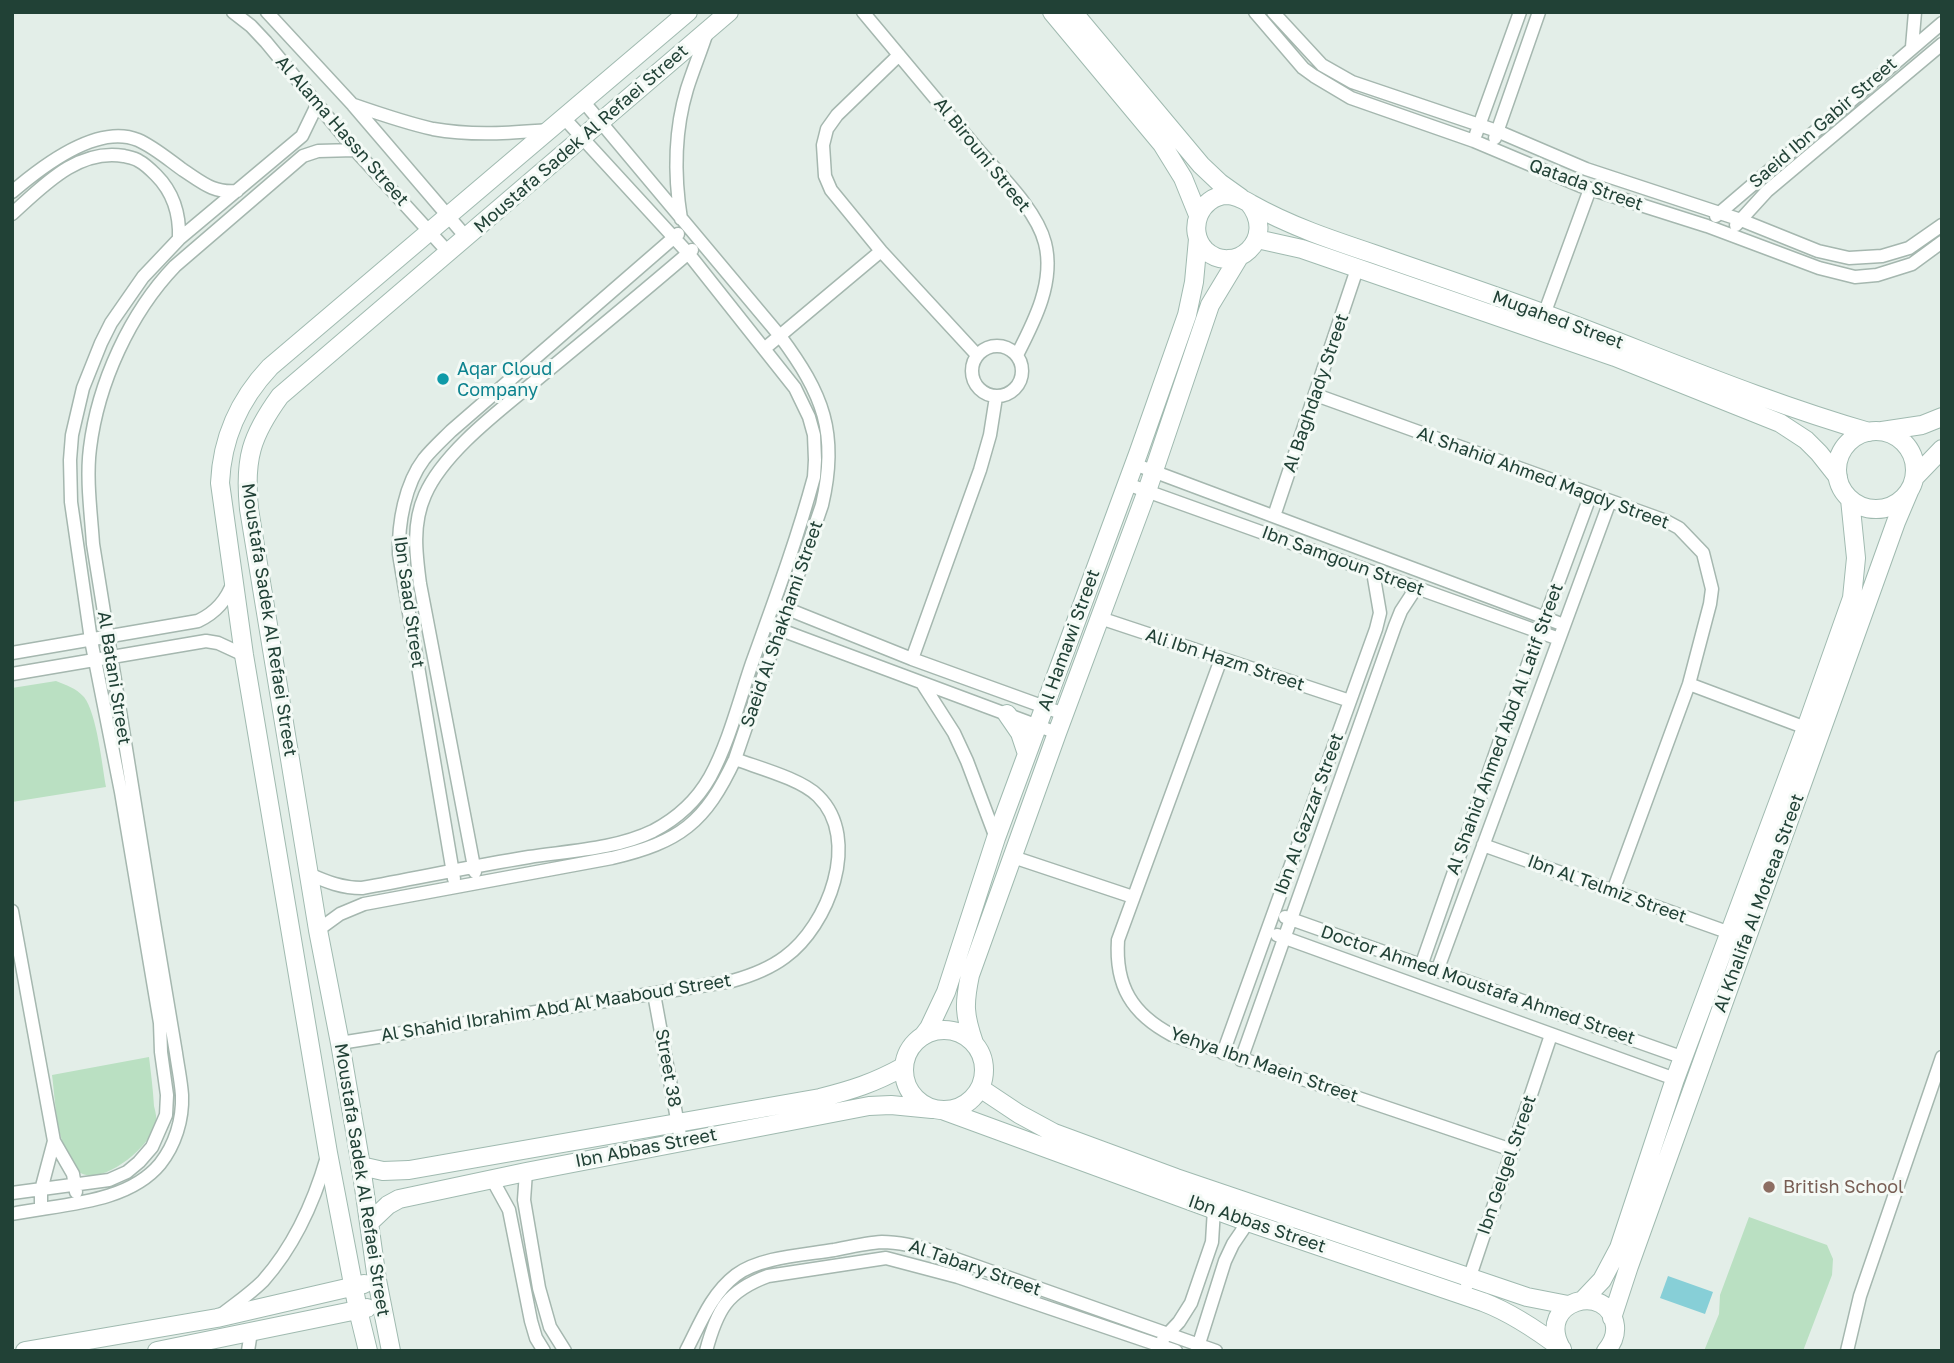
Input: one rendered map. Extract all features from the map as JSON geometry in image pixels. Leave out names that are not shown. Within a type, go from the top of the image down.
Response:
[{"type":"street","name":"Al Alama Hassn Street","points":[[233,12],[266,42],[355,150],[448,252]]},
{"type":"street","name":"Al Alama Hassn Street","points":[[267,12],[353,105],[466,237]]},
{"type":"street","name":"Moustafa Sadek Al Refaei Street","points":[[368,1351],[328,1153],[244,655],[220,483],[225,441],[240,405],[270,367],[688,12]]},
{"type":"street","name":"Moustafa Sadek Al Refaei Street","points":[[391,1351],[249,509],[246,482],[252,443],[280,396],[729,12]]},
{"type":"street","name":"Al Birouni Street","points":[[863,12],[1027,208],[1039,227],[1046,244],[1047,272],[1043,296],[1017,355]]},
{"type":"street","points":[[1052,12],[1163,144],[1183,178],[1198,215]]},
{"type":"street","name":"Mugahed Street","points":[[1073,12],[1201,165],[1245,201],[1302,229],[1541,322],[1791,408],[1875,432]]},
{"type":"street","name":"Qatada Street","points":[[1255,12],[1303,68],[1351,98],[1474,141],[1589,189],[1707,226],[1819,268],[1855,277],[1877,275],[1912,264],[1942,242]]},
{"type":"street","name":"Qatada Street","points":[[1273,12],[1313,56],[1352,82],[1497,131],[1604,176],[1741,220],[1818,251],[1849,258],[1882,256],[1900,252],[1942,225]]},
{"type":"street","points":[[1474,141],[1520,12]]},
{"type":"street","points":[[1491,148],[1539,12]]},
{"type":"street","points":[[1912,47],[1915,12]]},
{"type":"street","name":"Saeid Ibn Gabir Street","points":[[1707,226],[1718,213],[1942,23]]},
{"type":"street","points":[[684,223],[675,176],[676,147],[687,88],[708,30]]},
{"type":"street","name":"Saeid Ibn Gabir Street","points":[[1730,234],[1775,184],[1942,44]]},
{"type":"street","points":[[899,55],[837,115],[827,129],[822,145],[825,176],[831,190],[881,251],[977,355]]},
{"type":"street","name":"Saeid Al Shakhami Street","points":[[318,930],[340,914],[364,904],[639,852],[678,834],[697,819],[724,782],[735,759],[822,505],[830,464],[828,432],[818,395],[802,367],[780,336],[583,101]]},
{"type":"street","name":"Al Batani Street","points":[[12,1214],[112,1196],[130,1189],[159,1165],[170,1149],[182,1114],[182,1095],[91,640],[71,502],[70,460],[76,412],[92,364],[111,323],[142,277],[179,239],[302,136],[317,105]]},
{"type":"street","points":[[353,105],[404,122],[436,129],[493,134],[549,130]]},
{"type":"street","name":"Saeid Al Shakhami Street","points":[[309,874],[334,885],[362,888],[474,866],[605,845],[637,837],[668,822],[699,793],[715,764],[766,624],[814,477],[814,435],[809,417],[795,388],[688,253],[564,118]]},
{"type":"street","points":[[12,192],[76,148],[101,138],[114,137],[138,140],[216,190],[237,191]]},
{"type":"street","name":"Al Batani Street","points":[[12,1193],[109,1180],[127,1172],[152,1147],[166,1115],[167,1095],[161,1052],[166,1023],[155,932],[93,544],[90,448],[110,370],[122,342],[145,303],[167,274],[303,156],[318,151],[355,150]]},
{"type":"street","points":[[12,214],[53,178],[73,165],[90,158],[119,155],[139,160],[164,185],[174,203],[179,221],[179,239]]},
{"type":"street","points":[[1541,322],[1589,189],[1586,169]]},
{"type":"street","points":[[1589,189],[1604,176]]},
{"type":"street","points":[[1228,195],[1245,201],[1255,211],[1259,220],[1257,239],[1246,253],[1238,257],[1226,259],[1214,256],[1198,239],[1198,215],[1205,204],[1216,197],[1228,195]]},
{"type":"street","name":"Ibn Saad Street","points":[[456,887],[401,570],[399,531],[407,495],[424,458],[451,431],[674,238],[684,223]]},
{"type":"street","name":"Al Hamawi Street","points":[[923,1036],[946,992],[996,838],[1135,464],[1187,315],[1194,282],[1198,239]]},
{"type":"street","name":"Mugahed Street","points":[[1257,239],[1287,245],[1357,269],[1541,322],[1615,357],[1780,423],[1806,440],[1838,477]]},
{"type":"street","name":"Ibn Saad Street","points":[[478,883],[415,550],[416,530],[425,495],[446,461],[513,400],[700,242]]},
{"type":"street","points":[[764,349],[881,251]]},
{"type":"street","name":"Al Hamawi Street","points":[[974,1043],[967,1022],[965,997],[970,975],[1147,491],[1210,305],[1238,257]]},
{"type":"street","name":"Al Baghdady Street","points":[[1274,516],[1357,269]]},
{"type":"street","points":[[1000,346],[1017,355],[1022,373],[1018,385],[1009,394],[996,397],[984,393],[972,379],[972,366],[977,355],[988,348],[1000,346]]},
{"type":"street","points":[[503,387],[513,400]]},
{"type":"street","name":"Al Shahid Ahmed Magdy Street","points":[[1316,395],[1672,524],[1694,541],[1703,553],[1712,589],[1689,684],[1613,891]]},
{"type":"street","points":[[912,659],[980,470],[990,435],[996,397]]},
{"type":"street","points":[[1875,432],[1894,435],[1904,442],[1915,465],[1912,483],[1901,500],[1889,507],[1876,509],[1862,507],[1850,499],[1840,485],[1838,465],[1841,453],[1848,443],[1858,436],[1875,432],[1922,425],[1942,417]]},
{"type":"street","name":"Al Khalifa Al Moteaa Street","points":[[1563,1350],[1557,1340],[1556,1321],[1561,1312],[1602,1280],[1619,1248],[1675,1079],[1806,728],[1841,654],[1912,483],[1942,449]]},
{"type":"street","name":"Ibn Samgoun Street","points":[[1135,464],[1564,625]]},
{"type":"street","name":"Ibn Samgoun Street","points":[[1127,484],[1559,639]]},
{"type":"street","name":"Al Shahid Ahmed Abd Al Latif Street","points":[[1421,966],[1539,632],[1591,494]]},
{"type":"street","name":"Al Khalifa Al Moteaa Street","points":[[1607,1350],[1614,1338],[1612,1318],[1717,1021],[1841,654],[1855,577],[1856,558],[1850,499]]},
{"type":"street","name":"Al Shahid Ahmed Abd Al Latif Street","points":[[1437,971],[1610,500]]},
{"type":"street","name":"Ibn Al Gazzar Street","points":[[1223,1053],[1376,629],[1380,613],[1373,572]]},
{"type":"street","points":[[12,653],[198,621],[210,615],[229,596],[233,582]]},
{"type":"street","name":"Ibn Al Gazzar Street","points":[[1241,1059],[1395,626],[1416,588]]},
{"type":"street","points":[[772,603],[912,659],[1064,714]]},
{"type":"street","name":"Ali Ibn Hazm Street","points":[[1100,618],[1350,701]]},
{"type":"street","points":[[766,624],[1057,733]]},
{"type":"street","points":[[12,674],[206,641],[218,643],[244,655]]},
{"type":"street","name":"Yehya Ibn Maein Street","points":[[1221,659],[1118,940],[1120,977],[1127,996],[1154,1026],[1172,1035],[1512,1150]]},
{"type":"street","points":[[921,682],[954,733],[996,838]]},
{"type":"street","points":[[1689,684],[1806,728]]},
{"type":"street","points":[[1007,714],[1020,733],[1027,754]]},
{"type":"street","name":"Al Shahid Ibrahim Abd Al Maaboud Street","points":[[340,1043],[732,982],[757,974],[785,958],[807,938],[822,914],[839,856],[838,831],[832,812],[804,785],[735,759]]},
{"type":"street","name":"Ibn Al Telmiz Street","points":[[1483,845],[1730,933]]},
{"type":"street","points":[[1013,857],[1133,897]]},
{"type":"street","points":[[12,911],[54,1141],[73,1174],[77,1202]]},
{"type":"street","name":"Doctor Ahmed Moustafa Ahmed Street","points":[[1273,912],[1684,1058]]},
{"type":"street","name":"Doctor Ahmed Moustafa Ahmed Street","points":[[1267,931],[1675,1079]]},
{"type":"street","name":"Street 38","points":[[654,994],[681,1142]]},
{"type":"street","points":[[944,1030],[965,1036],[974,1043],[984,1064],[984,1076],[980,1088],[966,1104],[956,1109],[938,1110],[920,1103],[910,1093],[903,1067],[913,1044],[923,1036],[944,1030]]},
{"type":"street","name":"Ibn Gelgel Street","points":[[1463,1295],[1551,1035]]},
{"type":"street","points":[[1847,1351],[1860,1296],[1942,1057]]},
{"type":"street","name":"Ibn Abbas Street","points":[[361,1166],[383,1171],[409,1170],[820,1098],[856,1089],[903,1067]]},
{"type":"street","name":"Ibn Abbas Street","points":[[980,1088],[1054,1133],[1175,1178],[1527,1297],[1594,1301],[1604,1306],[1612,1318]]},
{"type":"street","name":"Ibn Abbas Street","points":[[369,1223],[388,1205],[399,1199],[869,1106],[891,1105],[938,1110],[1248,1222],[1502,1309],[1563,1350]]},
{"type":"street","points":[[41,1208],[41,1190],[54,1141]]},
{"type":"street","points":[[217,1318],[262,1282],[280,1259],[310,1208],[328,1153]]},
{"type":"street","points":[[526,1172],[524,1200],[539,1288],[550,1327],[565,1351]]},
{"type":"street","points":[[492,1179],[509,1210],[531,1321],[536,1338],[544,1351]]},
{"type":"street","points":[[1158,1345],[1179,1322],[1191,1303],[1212,1242],[1214,1209]]},
{"type":"street","points":[[1198,1348],[1224,1261],[1248,1222]]},
{"type":"street","name":"Al Tabary Street","points":[[686,1351],[714,1297],[725,1285],[750,1267],[878,1242],[914,1245],[1167,1334],[1198,1348],[1216,1351]]},
{"type":"street","name":"Al Tabary Street","points":[[706,1351],[714,1324],[727,1301],[750,1282],[768,1276],[886,1258],[944,1273],[1176,1351]]},
{"type":"street","points":[[944,1273],[951,1258]]},
{"type":"street","points":[[25,1351],[217,1318],[377,1280]]},
{"type":"street","points":[[158,1351],[218,1345],[251,1332],[382,1305]]},
{"type":"street","points":[[247,1351],[251,1332]]},
{"type":"green space","points":[[56,681],[78,691],[89,705],[96,727],[106,787],[12,802],[12,688]]},
{"type":"green space","points":[[149,1057],[156,1118],[152,1132],[145,1143],[122,1164],[96,1175],[84,1174],[75,1168],[64,1146],[52,1075]]},
{"type":"green space","points":[[1749,1217],[1827,1245],[1833,1259],[1832,1275],[1803,1351],[1704,1351],[1719,1314],[1720,1295]]},
{"type":"water","points":[[1668,1276],[1713,1292],[1705,1314],[1660,1298]]},
{"type":"place","name":"Aqar Cloud Company","points":[[443,379]]},
{"type":"place","name":"British School","points":[[1769,1187]]}]
